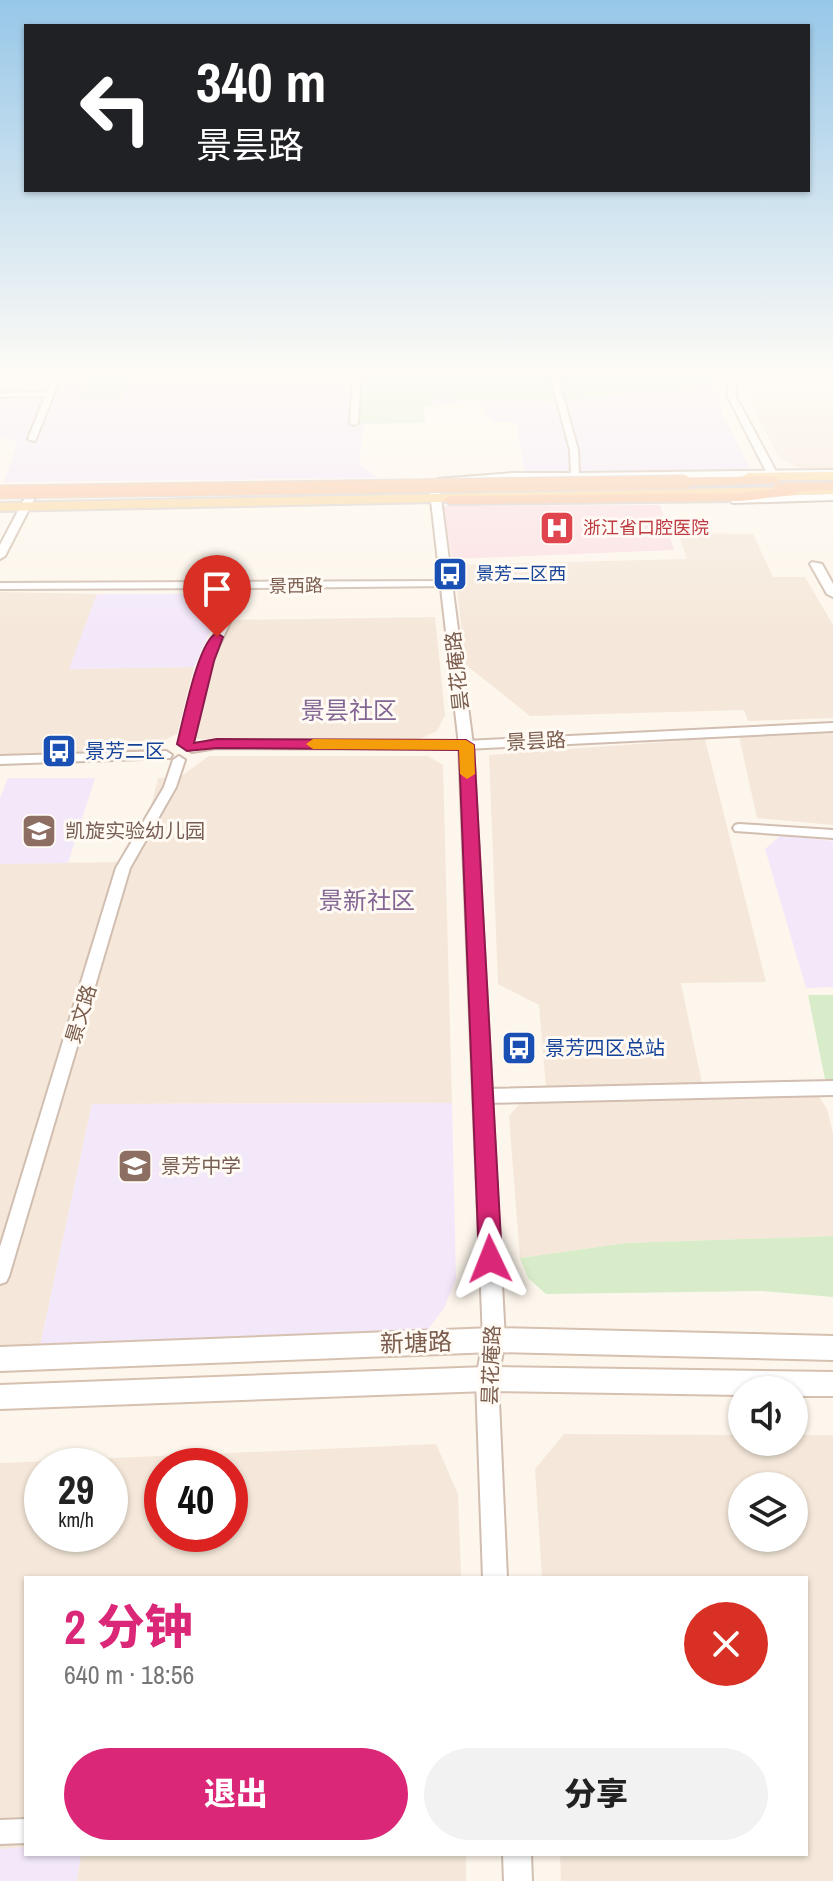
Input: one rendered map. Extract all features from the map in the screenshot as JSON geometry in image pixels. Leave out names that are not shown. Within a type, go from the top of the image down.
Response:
[{"type":"highway","points":[[276,489],[392,481],[772,474]]},
{"type":"highway","points":[[0,490],[276,489],[833,476]]},
{"type":"highway","points":[[0,500],[833,488]]},
{"type":"highway","points":[[322,496],[400,501],[681,498],[794,491]]},
{"type":"main road","points":[[0,490],[772,474],[833,476]]},
{"type":"main road","points":[[0,507],[436,501],[833,488]]},
{"type":"main road","name":"新塘路","points":[[0,1359],[494,1340],[833,1348]]},
{"type":"main road","name":"新塘路","points":[[0,1397],[487,1379],[833,1384]]},
{"type":"street","points":[[574,459],[575,475]]},
{"type":"street","points":[[434,483],[461,477],[772,474],[764,459]]},
{"type":"street","name":"昙花庵路","points":[[434,483],[466,745],[494,1340],[487,1379],[495,1576]]},
{"type":"street","points":[[0,556],[35,488]]},
{"type":"street","points":[[436,501],[833,497]]},
{"type":"street","points":[[816,564],[833,594]]},
{"type":"street","name":"景西路","points":[[0,586],[448,584]]},
{"type":"street","points":[[0,760],[172,758],[192,753],[188,746],[207,661],[242,586]]},
{"type":"street","name":"景昙路","points":[[188,746],[466,745],[833,727]]},
{"type":"street","name":"景文路","points":[[0,1276],[123,868],[170,787],[172,758]]},
{"type":"street","points":[[739,828],[833,834]]},
{"type":"street","points":[[483,1096],[833,1088]]},
{"type":"street","points":[[0,1832],[24,1831]]},
{"type":"street","points":[[517,1856],[518,1881]]},
{"type":"shaded area","points":[[12,459],[360,459],[359,464],[378,478],[4,482]]},
{"type":"shaded area","points":[[522,459],[745,459],[751,470],[525,473]]},
{"type":"shaded area","points":[[781,459],[833,459],[833,468],[799,468]]},
{"type":"shaded area","name":"浙江省口腔医院","points":[[660,505],[674,550],[452,559],[443,506]]},
{"type":"shaded area","points":[[678,533],[753,534],[773,577],[805,577],[833,625],[833,718],[748,721],[744,710],[530,716],[466,665],[454,565],[687,559]]},
{"type":"shaded area","points":[[0,592],[97,594],[70,669],[194,667],[177,734],[137,754],[0,754]]},
{"type":"shaded area","points":[[97,594],[227,594],[194,667],[69,669]]},
{"type":"shaded area","name":"景芳二区","points":[[435,617],[445,715],[437,731],[420,739],[192,739],[211,662],[230,620]]},
{"type":"shaded area","points":[[833,733],[833,825],[757,818],[739,737]]},
{"type":"shaded area","points":[[705,739],[766,982],[681,983],[702,1083],[546,1088],[539,1005],[498,984],[489,755]]},
{"type":"shaded area","points":[[209,756],[428,756],[443,765],[452,1103],[92,1104],[40,1346],[0,1345],[0,864],[118,862],[149,815],[158,778],[180,777]]},
{"type":"shaded area","name":"凯旋实验幼儿园","points":[[8,778],[95,778],[68,863],[0,864],[0,799]]},
{"type":"shaded area","points":[[781,835],[833,841],[833,987],[806,988],[765,849]]},
{"type":"shaded area","points":[[816,1092],[827,1109],[833,1133],[833,1236],[626,1243],[520,1258],[509,1116],[523,1100]]},
{"type":"shaded area","name":"景芳中学","points":[[452,1103],[456,1279],[444,1308],[426,1332],[40,1346],[92,1104]]},
{"type":"shaded area","points":[[564,1434],[728,1435],[728,1456],[808,1456],[808,1435],[833,1435],[833,1881],[561,1881],[560,1856],[808,1856],[808,1576],[542,1576],[535,1469]]},
{"type":"shaded area","points":[[436,1444],[458,1494],[461,1576],[24,1576],[24,1847],[0,1849],[0,1463],[24,1462],[24,1552],[128,1552],[128,1457],[144,1457],[144,1552],[248,1552],[248,1452]]},
{"type":"shaded area","points":[[24,1847],[24,1856],[81,1856],[77,1881],[0,1881],[0,1849]]},
{"type":"shaded area","points":[[81,1856],[466,1856],[466,1881],[77,1881]]},
{"type":"green space","points":[[808,995],[833,995],[833,1084],[826,1084]]},
{"type":"green space","points":[[833,1236],[833,1297],[761,1291],[546,1294],[528,1278],[520,1258],[626,1243]]},
{"type":"slow traffic","points":[[313,744],[466,745],[467,774]]},
{"type":"place","name":"浙江省口腔医院","points":[[557,528]]},
{"type":"place","name":"景芳二区西","points":[[450,574]]},
{"type":"place","name":"景芳二区","points":[[59,751]]},
{"type":"place","name":"凯旋实验幼儿园","points":[[39,831]]},
{"type":"place","name":"景芳四区总站","points":[[519,1048]]},
{"type":"place","name":"景芳中学","points":[[135,1166]]},
{"type":"district","name":"景昙社区","points":[[349,711]]},
{"type":"district","name":"景新社区","points":[[367,901]]},
{"type":"route","points":[[217,637],[207,661],[185,744],[192,748],[207,744],[466,745],[490,1259]]}]
